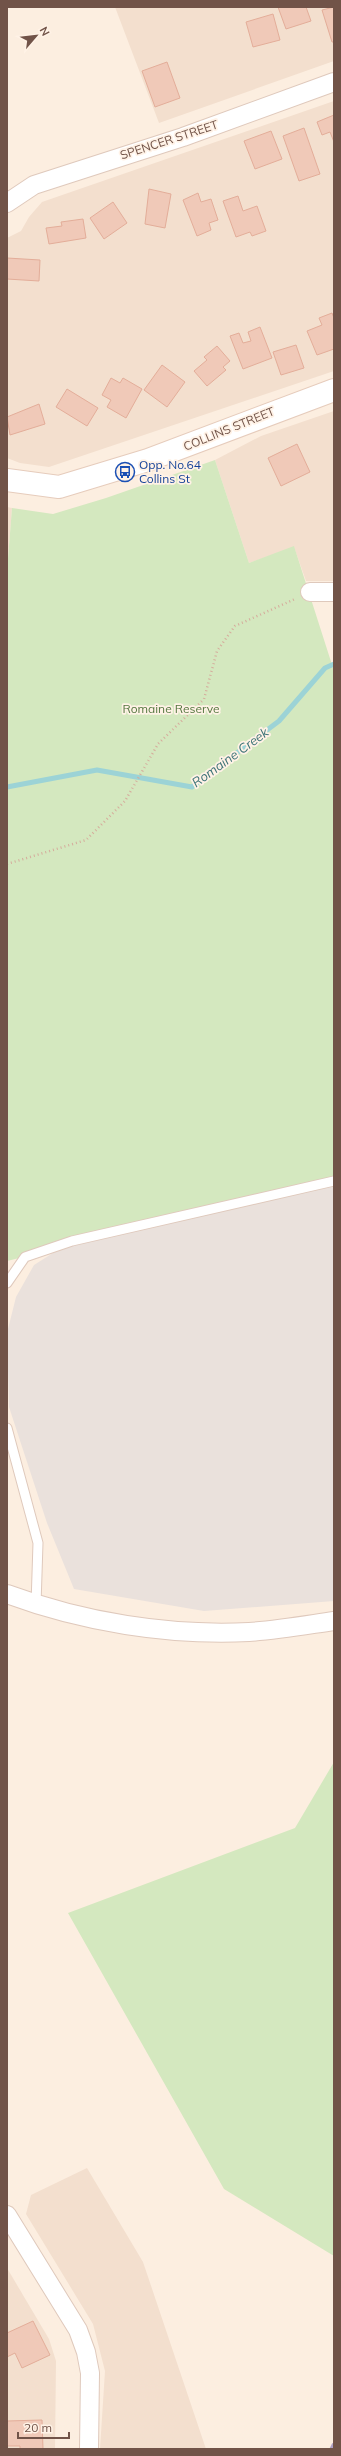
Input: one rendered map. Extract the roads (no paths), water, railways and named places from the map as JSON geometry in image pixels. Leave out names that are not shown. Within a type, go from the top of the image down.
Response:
[{"type":"street","name":"SPENCER STREET","points":[[7,203],[34,185],[183,137],[334,82]]},
{"type":"street","name":"COLLINS STREET","points":[[7,480],[59,487],[148,460],[334,390]]},
{"type":"street","points":[[310,592],[334,592]]},
{"type":"street","points":[[7,1594],[36,1605],[73,1615],[171,1631],[249,1632],[334,1621]]},
{"type":"street","points":[[7,2216],[78,2330],[86,2352],[90,2374],[89,2449]]},
{"type":"lane","points":[[7,1283],[25,1257],[72,1241],[334,1181]]},
{"type":"lane","points":[[7,1428],[38,1544],[36,1605]]},
{"type":"waterway","name":"Romaine Creek","points":[[7,787],[97,770],[192,787],[279,721],[325,668],[334,664]]},
{"type":"railway","points":[[331,2449],[334,2443]]},
{"type":"place","name":"Opp. No.64 Collins St","points":[[125,472]]},
{"type":"park label","name":"Romaine Reserve","points":[[171,709]]}]
